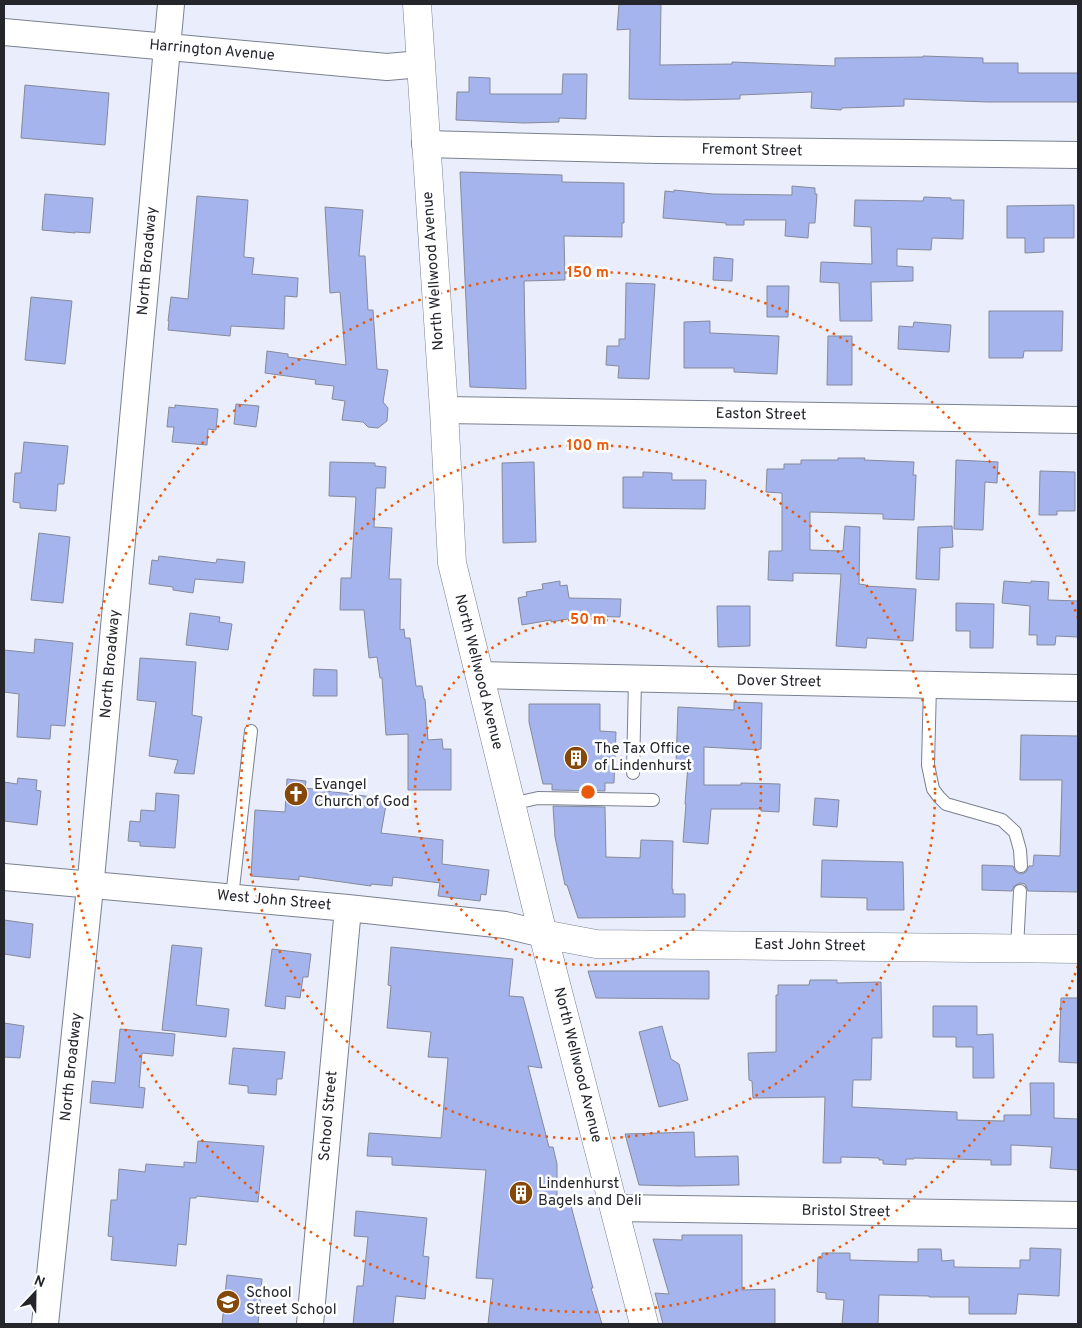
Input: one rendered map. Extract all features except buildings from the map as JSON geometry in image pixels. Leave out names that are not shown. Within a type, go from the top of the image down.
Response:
[{"type":"main road","name":"North Wellwood Avenue","points":[[417,4],[444,410],[452,563],[543,934],[644,1324]]},
{"type":"main road","name":"East John Street","points":[[543,934],[596,944],[1078,949]]},
{"type":"street","name":"North Broadway","points":[[45,1324],[90,884],[171,4]]},
{"type":"street","name":"Harrington Avenue","points":[[4,32],[387,67],[421,64]]},
{"type":"street","name":"Fremont Street","points":[[426,144],[657,150],[1078,154]]},
{"type":"street","name":"Easton Street","points":[[444,410],[1078,420]]},
{"type":"street","name":"Dover Street","points":[[479,675],[1078,688]]},
{"type":"street","name":"West John Street","points":[[4,877],[348,908],[505,925],[543,934]]},
{"type":"street","name":"School Street","points":[[310,1324],[348,908]]},
{"type":"street","name":"Bristol Street","points":[[614,1208],[1078,1215]]},
{"type":"lane","points":[[633,773],[635,679]]},
{"type":"lane","points":[[930,685],[928,765],[933,789],[946,804],[1002,820],[1015,832],[1020,850],[1021,866]]},
{"type":"lane","points":[[232,897],[251,731]]},
{"type":"lane","points":[[511,804],[538,798],[653,800]]},
{"type":"lane","points":[[1017,948],[1020,891]]},
{"type":"place","name":"The Tax Office of Lindenhurst","points":[[576,758]]},
{"type":"place","name":"Evangel Church of God","points":[[296,794]]},
{"type":"place","name":"Lindenhurst Bagels and Deli","points":[[521,1193]]},
{"type":"place","name":"School Street School","points":[[228,1302]]}]
